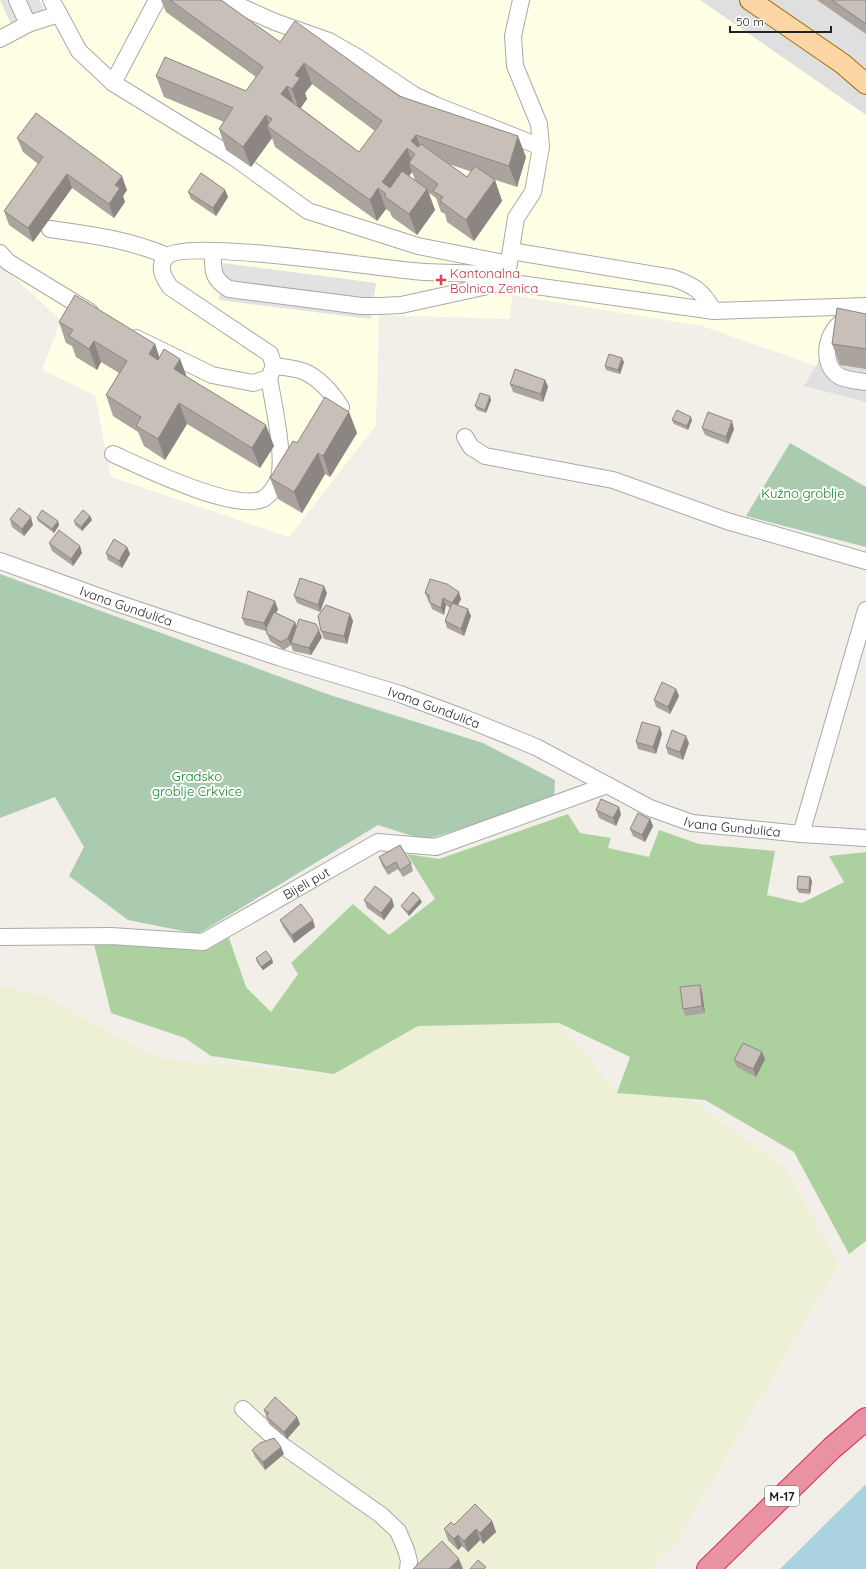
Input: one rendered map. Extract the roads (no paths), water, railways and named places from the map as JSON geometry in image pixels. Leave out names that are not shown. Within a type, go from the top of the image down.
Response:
[{"type":"highway","name":"M-17","points":[[708,1569],[827,1453],[866,1419]]},
{"type":"main road","points":[[750,0],[843,64],[866,84]]},
{"type":"street","points":[[17,0],[28,24]]},
{"type":"street","points":[[112,83],[157,0]]},
{"type":"street","points":[[226,0],[275,22],[329,41],[357,57],[414,95],[435,105],[541,147]]},
{"type":"street","points":[[508,268],[512,233],[516,218],[533,192],[541,147],[539,124],[515,66],[513,36],[521,0]]},
{"type":"street","points":[[0,39],[55,7],[79,51],[112,83],[235,158],[308,211],[418,246],[508,268],[714,311],[866,306]]},
{"type":"street","points":[[50,229],[123,240],[146,247],[166,256],[177,252],[213,251],[292,256],[414,271],[508,268],[673,278],[694,286],[706,298],[714,311]]},
{"type":"street","points":[[213,251],[213,272],[219,283],[229,289],[362,306],[401,305],[508,268]]},
{"type":"street","points":[[0,253],[8,262],[103,320]]},
{"type":"street","points":[[114,454],[167,479],[221,498],[247,500],[263,499],[273,490],[279,476],[280,444],[270,354],[170,287],[162,276],[162,265],[166,256]]},
{"type":"street","points":[[866,324],[842,322],[835,327],[830,337],[828,359],[831,369],[840,376],[866,382]]},
{"type":"street","points":[[123,331],[212,375],[253,383],[272,372],[304,371],[320,382],[341,407]]},
{"type":"street","points":[[465,437],[471,447],[486,456],[614,480],[727,521],[866,561]]},
{"type":"street","name":"Ivana Gundulića","points":[[0,561],[116,603],[281,658],[400,694],[536,747],[650,808],[692,822],[801,834],[866,838]]},
{"type":"street","points":[[801,834],[866,610]]},
{"type":"street","name":"Bijeli put","points":[[0,937],[111,936],[203,942],[378,842],[436,847],[606,785]]},
{"type":"street","points":[[243,1409],[283,1446],[381,1515],[398,1531],[409,1561],[408,1569]]},
{"type":"water","points":[[866,1484],[866,1569],[780,1569]]},
{"type":"place","name":"Kantonalna Bolnica Zenica","points":[[441,280]]},
{"type":"park label","name":"Kužno groblje","points":[[803,493]]},
{"type":"park label","name":"Gradsko groblje Crkvice","points":[[197,784]]}]
